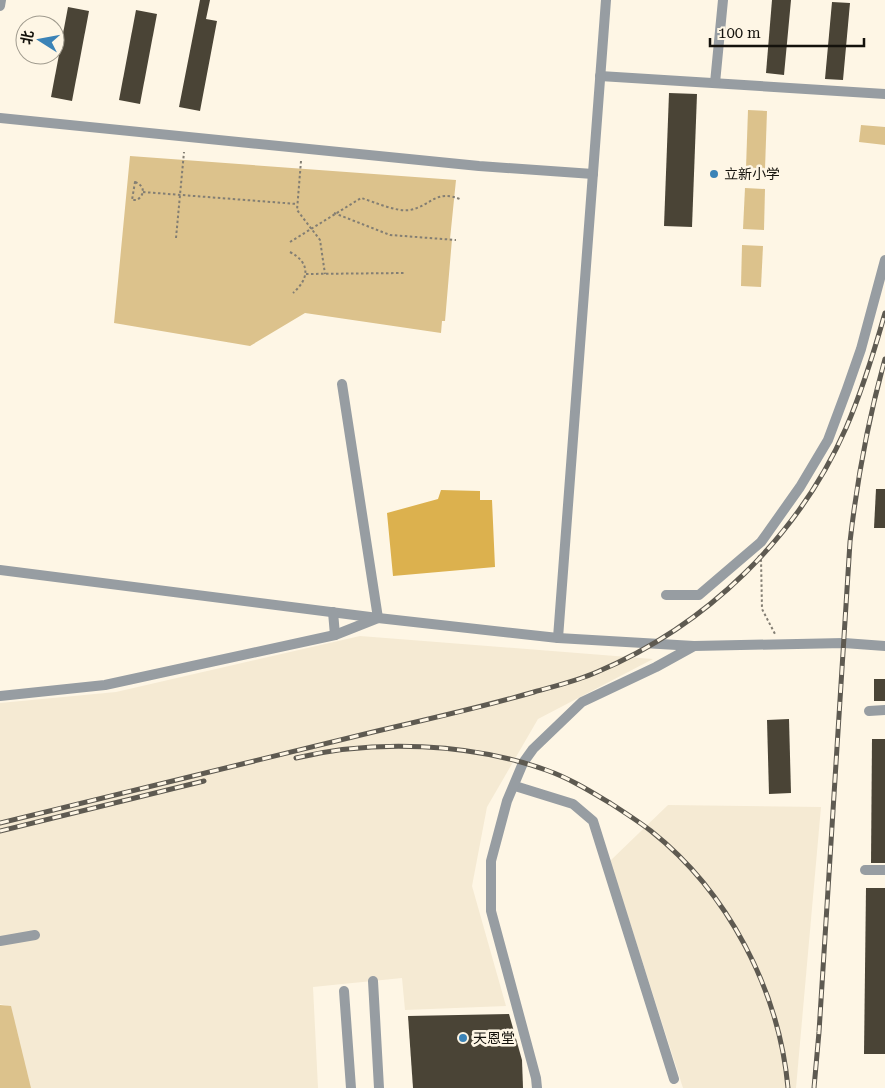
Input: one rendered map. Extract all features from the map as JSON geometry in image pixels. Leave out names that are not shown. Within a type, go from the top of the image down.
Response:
[{"type":"street","points":[[0,6],[1,0]]},
{"type":"street","points":[[558,638],[606,0]]},
{"type":"street","points":[[715,83],[723,0]]},
{"type":"street","points":[[600,76],[885,94]]},
{"type":"street","points":[[0,118],[470,165],[593,174]]},
{"type":"street","points":[[666,596],[699,595],[761,542],[800,488],[828,440],[861,349],[885,260]]},
{"type":"street","points":[[342,384],[378,618]]},
{"type":"street","points":[[0,570],[378,618],[558,638],[694,646],[844,643],[885,646]]},
{"type":"street","points":[[333,612],[335,635]]},
{"type":"street","points":[[0,696],[105,685],[335,635],[378,618]]},
{"type":"street","points":[[538,1088],[491,911],[491,861],[507,801],[515,786],[523,763],[533,749],[582,702],[656,667],[694,646]]},
{"type":"street","points":[[869,711],[885,710]]},
{"type":"street","points":[[515,786],[574,804],[593,821],[674,1079]]},
{"type":"street","points":[[865,870],[885,870]]},
{"type":"street","points":[[0,941],[35,935]]},
{"type":"street","points":[[373,981],[380,1088]]},
{"type":"street","points":[[344,990],[351,1088]]},
{"type":"path","points":[[176,238],[182,195],[184,152]]},
{"type":"path","points":[[301,161],[297,210],[320,240],[325,274]]},
{"type":"path","points":[[135,182],[142,186],[143,192],[140,198],[132,200],[135,182]]},
{"type":"path","points":[[143,192],[297,204]]},
{"type":"path","points":[[290,242],[311,227],[361,198],[396,209],[409,210],[421,206],[436,197],[445,196],[462,200]]},
{"type":"path","points":[[334,214],[390,235],[456,240]]},
{"type":"path","points":[[290,252],[302,260],[306,274],[302,283],[292,293]]},
{"type":"path","points":[[306,274],[404,273]]},
{"type":"path","points":[[749,552],[761,558],[762,609],[775,635]]},
{"type":"shaded area","points":[[748,110],[767,111],[765,169],[746,168]]},
{"type":"shaded area","points":[[861,125],[885,127],[885,145],[859,142]]},
{"type":"shaded area","points":[[130,156],[456,180],[445,321],[442,321],[441,333],[305,313],[250,346],[114,323]]},
{"type":"shaded area","points":[[745,188],[765,189],[764,230],[743,229]]},
{"type":"shaded area","points":[[742,245],[763,246],[761,287],[741,286]]},
{"type":"shaded area","points":[[441,490],[480,491],[480,500],[492,500],[495,567],[393,576],[387,513],[438,499]]},
{"type":"shaded area","points":[[360,636],[653,659],[538,719],[487,807],[472,886],[506,1006],[405,1010],[402,978],[313,987],[318,1088],[24,1088],[11,1007],[0,1004],[0,703],[116,692]]},
{"type":"shaded area","points":[[668,805],[821,807],[796,1088],[683,1088],[610,861]]},
{"type":"shaded area","points":[[0,1005],[11,1006],[31,1088],[0,1088]]},
{"type":"building","points":[[200,0],[210,0],[206,19],[217,21],[200,111],[179,107]]},
{"type":"building","points":[[772,0],[791,0],[784,75],[766,73]]},
{"type":"building","points":[[832,2],[850,3],[843,80],[825,79]]},
{"type":"building","points":[[68,7],[89,11],[72,101],[51,97],[57,65],[65,65],[65,23]]},
{"type":"building","points":[[136,10],[157,14],[140,104],[119,100]]},
{"type":"building","points":[[669,93],[697,94],[692,227],[664,226]]},
{"type":"building","points":[[876,489],[885,489],[885,528],[874,528]]},
{"type":"building","points":[[874,679],[885,679],[885,701],[874,701]]},
{"type":"building","points":[[789,719],[791,793],[769,794],[767,720]]},
{"type":"building","points":[[872,739],[885,739],[885,863],[871,863]]},
{"type":"building","points":[[866,888],[885,888],[885,1054],[864,1054]]},
{"type":"building","name":"天恩堂","points":[[509,1014],[522,1060],[523,1088],[413,1088],[408,1016]]},
{"type":"railway","points":[[0,823],[513,698],[582,678],[637,653],[675,630],[711,603],[744,574],[775,541],[802,506],[826,468],[846,428],[867,371],[885,313]]},
{"type":"railway","points":[[814,1088],[850,542],[864,450],[885,359]]},
{"type":"railway","points":[[296,758],[357,748],[390,746],[455,749],[486,754],[555,773],[587,789],[631,817],[651,831],[679,856],[704,883],[726,913],[745,946],[761,980],[774,1015],[783,1051],[788,1088]]},
{"type":"railway","points":[[0,831],[204,781]]},
{"type":"place","name":"立新小学","points":[[714,174]]},
{"type":"place","name":"天恩堂","points":[[463,1038]]}]
